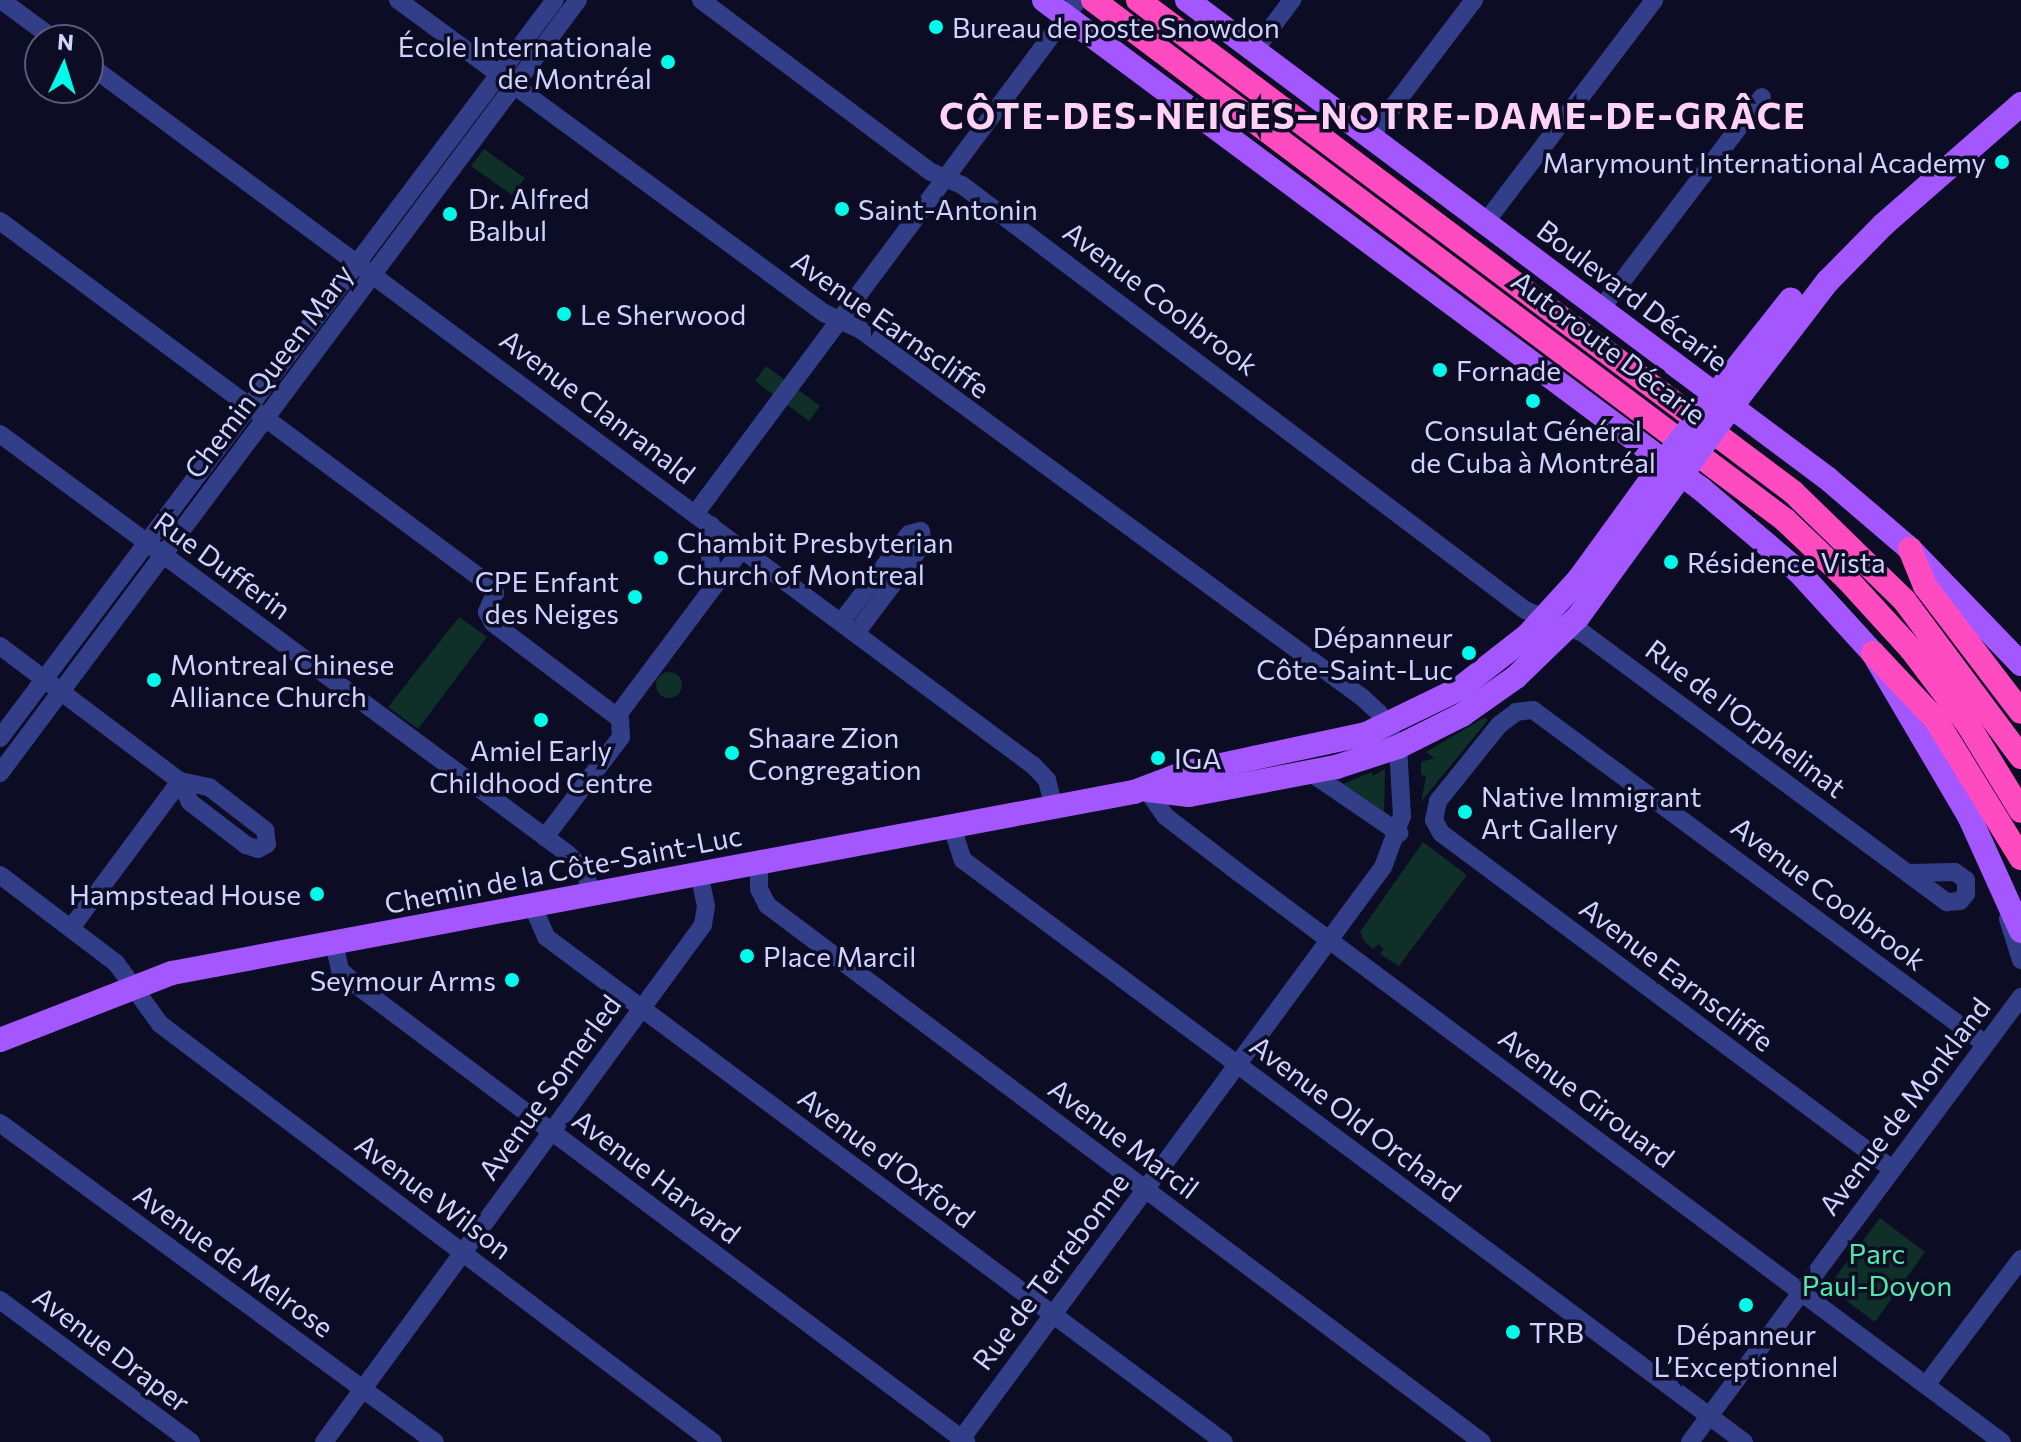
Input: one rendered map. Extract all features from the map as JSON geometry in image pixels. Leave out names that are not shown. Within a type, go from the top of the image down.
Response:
[{"type":"highway","name":"Autoroute Décarie","points":[[1138,0],[1705,422],[1814,509],[1918,617],[2021,757]]},
{"type":"highway","name":"Autoroute Décarie","points":[[1078,6],[1773,510],[1847,579],[1911,649],[1967,723],[2021,811]]},
{"type":"highway","points":[[1910,549],[1925,586],[2021,712]]},
{"type":"highway","points":[[1873,653],[1936,720],[2021,858]]},
{"type":"main road","points":[[1044,0],[1078,6],[1677,463],[1778,553],[1873,653],[1970,818],[2021,931]]},
{"type":"main road","name":"Boulevard Décarie","points":[[1187,0],[1601,309],[1910,549],[2021,664]]},
{"type":"main road","name":"Chemin de la Côte-Saint-Luc","points":[[1147,790],[1189,795],[1311,773],[1492,695],[1569,627],[1677,463],[1810,278],[1883,225],[2021,104]]},
{"type":"main road","name":"Chemin de la Côte-Saint-Luc","points":[[0,1040],[131,985],[334,942],[1147,790],[1184,773],[1393,736],[1478,676],[1544,619],[1677,463]]},
{"type":"street","points":[[1,0],[33,24]]},
{"type":"street","name":"Avenue Earnscliffe","points":[[398,0],[839,321],[861,330],[1363,698],[1393,736]]},
{"type":"street","name":"Chemin Queen Mary","points":[[0,738],[555,0]]},
{"type":"street","name":"Chemin Queen Mary","points":[[0,773],[375,276],[578,0]]},
{"type":"street","name":"Avenue Coolbrook","points":[[701,0],[931,172],[947,179],[1544,619]]},
{"type":"street","points":[[1254,51],[1292,0]]},
{"type":"street","points":[[1370,137],[1474,0]]},
{"type":"street","points":[[1485,223],[1654,0]]},
{"type":"street","points":[[695,514],[1078,6]]},
{"type":"street","name":"Avenue Clanranald","points":[[104,76],[1034,766],[1047,780],[1054,808]]},
{"type":"street","points":[[1601,309],[1762,97]]},
{"type":"street","points":[[0,221],[482,580],[494,591],[487,612],[493,623],[617,716],[623,733],[545,837]]},
{"type":"street","name":"Rue Dufferin","points":[[0,434],[545,837],[580,865],[592,894]]},
{"type":"street","points":[[711,525],[707,534],[714,587]]},
{"type":"street","points":[[921,531],[923,544],[848,627],[909,534],[921,531]]},
{"type":"street","points":[[617,716],[742,549]]},
{"type":"street","name":"Rue de l'Orphelinat","points":[[1544,619],[1569,627],[1908,873]]},
{"type":"street","points":[[0,646],[180,781],[209,787],[265,830],[267,844],[258,849],[246,845],[190,802],[180,781]]},
{"type":"street","name":"Avenue Earnscliffe","points":[[1522,710],[1488,736],[1438,801],[1434,820],[1441,833],[1892,1169]]},
{"type":"street","name":"Avenue Coolbrook","points":[[1522,710],[1539,713],[1984,1043]]},
{"type":"street","name":"Rue de Terrebonne","points":[[962,1441],[1383,867],[1399,833],[1404,792],[1393,736]]},
{"type":"street","points":[[1311,773],[1399,833]]},
{"type":"street","points":[[71,928],[180,781]]},
{"type":"street","name":"Avenue Girouard","points":[[1147,790],[1169,819],[2002,1442]]},
{"type":"street","name":"Avenue Old Orchard","points":[[952,827],[963,860],[1744,1442]]},
{"type":"street","name":"Avenue Marcil","points":[[759,863],[759,889],[767,905],[1482,1442]]},
{"type":"street","points":[[1994,870],[2021,960]]},
{"type":"street","name":"Avenue Somerled","points":[[324,1442],[703,925],[706,906],[699,874]]},
{"type":"street","name":"Avenue Wilson","points":[[0,875],[116,963],[160,1024],[713,1442]]},
{"type":"street","name":"Avenue d'Oxford","points":[[532,905],[541,933],[1224,1442]]},
{"type":"street","name":"Avenue Harvard","points":[[334,942],[339,967],[348,979],[962,1441]]},
{"type":"street","name":"Avenue de Monkland","points":[[1690,1442],[2021,997]]},
{"type":"street","name":"Avenue de Melrose","points":[[0,1123],[435,1442]]},
{"type":"street","points":[[1926,1385],[2021,1259]]},
{"type":"street","name":"Avenue Draper","points":[[0,1300],[191,1442]]},
{"type":"green space","points":[[484,149],[525,178],[512,195],[471,166]]},
{"type":"green space","points":[[766,366],[820,406],[809,421],[755,381]]},
{"type":"green space","points":[[459,617],[487,637],[418,729],[388,707]]},
{"type":"green space","points":[[669,672],[678,676],[682,685],[678,694],[669,698],[660,694],[656,685],[660,676]]},
{"type":"green space","points":[[1485,717],[1488,720],[1421,802],[1426,776],[1421,775],[1421,762],[1434,758],[1426,752]]},
{"type":"green space","points":[[1385,769],[1384,812],[1343,784],[1372,772],[1373,776]]},
{"type":"green space","points":[[1423,842],[1467,875],[1399,966],[1380,954],[1384,949],[1378,944],[1373,949],[1360,932]]},
{"type":"green space","name":"Parc Paul-Doyon","points":[[1880,1218],[1925,1252],[1875,1322],[1828,1287]]},
{"type":"place","name":"Bureau de poste Snowdon","points":[[936,27]]},
{"type":"place","name":"École Internationale de Montréal","points":[[668,62]]},
{"type":"place","name":"Marymount International Academy","points":[[2002,162]]},
{"type":"place","name":"Saint-Antonin","points":[[842,209]]},
{"type":"place","name":"Dr. Alfred Balbul","points":[[450,214]]},
{"type":"place","name":"Le Sherwood","points":[[564,314]]},
{"type":"place","name":"Fornade","points":[[1440,370]]},
{"type":"place","name":"Consulat Général de Cuba à Montréal","points":[[1533,401]]},
{"type":"place","name":"Chambit Presbyterian Church of Montreal","points":[[661,558]]},
{"type":"place","name":"Résidence Vista","points":[[1671,562]]},
{"type":"place","name":"CPE Enfant des Neiges","points":[[635,597]]},
{"type":"place","name":"Dépanneur Côte-Saint-Luc","points":[[1469,653]]},
{"type":"place","name":"Montreal Chinese Alliance Church","points":[[154,680]]},
{"type":"place","name":"Amiel Early Childhood Centre","points":[[541,720]]},
{"type":"place","name":"Shaare Zion Congregation","points":[[732,753]]},
{"type":"place","name":"IGA","points":[[1158,758]]},
{"type":"place","name":"Native Immigrant Art Gallery","points":[[1465,812]]},
{"type":"place","name":"Hampstead House","points":[[317,894]]},
{"type":"place","name":"Place Marcil","points":[[747,956]]},
{"type":"place","name":"Seymour Arms","points":[[512,980]]},
{"type":"place","name":"Dépanneur L’Exceptionnel","points":[[1746,1305]]},
{"type":"place","name":"TRB","points":[[1513,1332]]},
{"type":"district","name":"CÔTE-DES-NEIGES–NOTRE-DAME-DE-GRÂCE","points":[[1373,115]]}]
